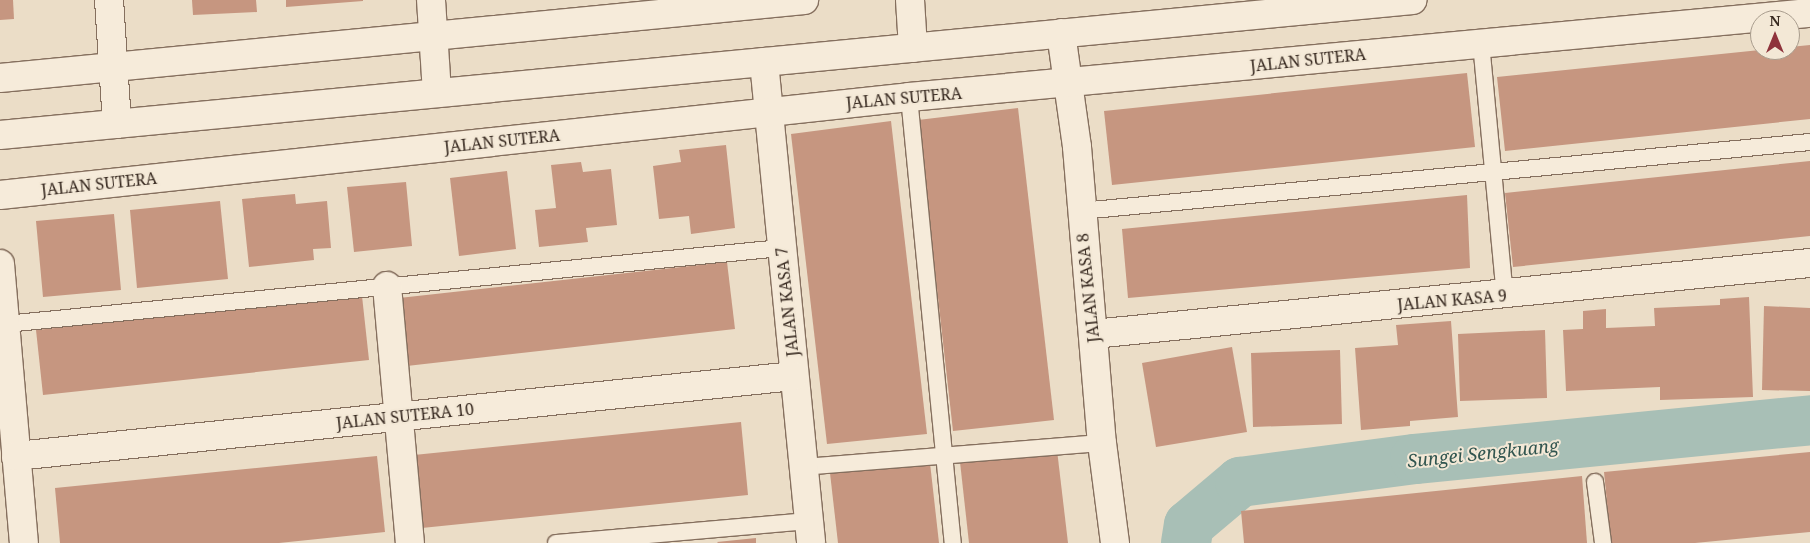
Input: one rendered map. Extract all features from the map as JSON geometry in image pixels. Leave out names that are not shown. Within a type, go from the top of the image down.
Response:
[{"type":"street","points":[[109,0],[118,124]]},
{"type":"street","points":[[431,0],[438,93]]},
{"type":"street","points":[[0,78],[804,0]]},
{"type":"street","points":[[910,0],[913,48]]},
{"type":"street","points":[[0,135],[1413,0]]},
{"type":"street","name":"JALAN SUTERA","points":[[0,195],[909,97],[1069,84],[1481,43],[1810,14]]},
{"type":"street","name":"JALAN KASA 8","points":[[1061,33],[1069,84],[1102,443],[1115,543]]},
{"type":"street","name":"JALAN KASA 7","points":[[764,62],[810,532]]},
{"type":"street","name":"JALAN KASA 9","points":[[1093,334],[1505,295],[1810,263]]},
{"type":"street","points":[[0,264],[24,543]]},
{"type":"street","points":[[387,286],[410,543]]},
{"type":"street","name":"JALAN SUTERA 10","points":[[16,456],[794,376]]},
{"type":"lane","points":[[1481,43],[1505,295]]},
{"type":"lane","points":[[909,97],[954,543]]},
{"type":"lane","points":[[1081,211],[1810,142]]},
{"type":"lane","points":[[5,324],[782,248]]},
{"type":"lane","points":[[803,467],[1102,443]]},
{"type":"lane","points":[[1595,482],[1603,543]]},
{"type":"lane","points":[[556,543],[810,532]]},
{"type":"building","points":[[0,0],[13,0],[14,19],[0,20]]},
{"type":"building","points":[[192,0],[256,0],[257,12],[193,15]]},
{"type":"building","points":[[286,0],[363,0],[363,1],[286,7]]},
{"type":"building","points":[[1810,45],[1810,119],[1505,151],[1497,77],[1750,51],[1750,60],[1800,60],[1800,46]]},
{"type":"building","points":[[1467,73],[1475,147],[1112,185],[1104,111]]},
{"type":"building","points":[[1018,108],[1054,420],[953,431],[918,120]]},
{"type":"building","points":[[891,121],[927,434],[827,444],[791,134]]},
{"type":"building","points":[[726,145],[735,228],[691,234],[689,216],[659,219],[653,166],[681,162],[679,150]]},
{"type":"building","points":[[1810,161],[1810,236],[1513,267],[1505,193]]},
{"type":"building","points":[[581,162],[583,172],[611,169],[617,225],[586,228],[588,242],[539,247],[535,210],[556,208],[551,165]]},
{"type":"building","points":[[507,171],[516,249],[459,256],[450,178]]},
{"type":"building","points":[[406,182],[412,246],[354,252],[347,187]]},
{"type":"building","points":[[295,194],[296,204],[327,201],[331,248],[313,249],[314,260],[249,267],[242,199]]},
{"type":"building","points":[[1467,195],[1470,268],[1128,298],[1122,229]]},
{"type":"building","points":[[220,201],[228,279],[137,288],[130,210]]},
{"type":"building","points":[[114,214],[121,290],[43,297],[36,221]]},
{"type":"building","points":[[727,262],[735,329],[398,367],[390,299]]},
{"type":"building","points":[[362,296],[369,360],[43,395],[36,330]]},
{"type":"building","points":[[1749,297],[1753,397],[1660,400],[1660,387],[1566,391],[1563,330],[1583,329],[1583,311],[1606,309],[1606,328],[1655,326],[1654,308],[1720,305],[1720,299]]},
{"type":"building","points":[[1764,306],[1810,308],[1810,391],[1762,390]]},
{"type":"building","points":[[1451,321],[1458,417],[1410,421],[1410,426],[1361,430],[1355,348],[1398,345],[1396,325]]},
{"type":"building","points":[[1545,330],[1547,398],[1460,401],[1458,334]]},
{"type":"building","points":[[1232,347],[1247,432],[1156,447],[1142,363]]},
{"type":"building","points":[[1340,350],[1342,424],[1253,427],[1251,353]]},
{"type":"building","points":[[741,422],[748,495],[412,529],[404,456]]},
{"type":"building","points":[[1057,450],[1068,543],[969,543],[960,462]]},
{"type":"building","points":[[1810,452],[1810,532],[1695,543],[1611,543],[1604,472]]},
{"type":"building","points":[[377,456],[385,532],[279,543],[60,543],[55,488]]},
{"type":"building","points":[[930,463],[939,543],[838,543],[830,473]]},
{"type":"building","points":[[1582,476],[1587,543],[1244,543],[1241,511]]},
{"type":"building","points":[[756,538],[756,543],[717,542]]},
{"type":"waterway","name":"Sungei Sengkuang","points":[[1186,543],[1189,525],[1240,482],[1415,459],[1810,420]]}]
